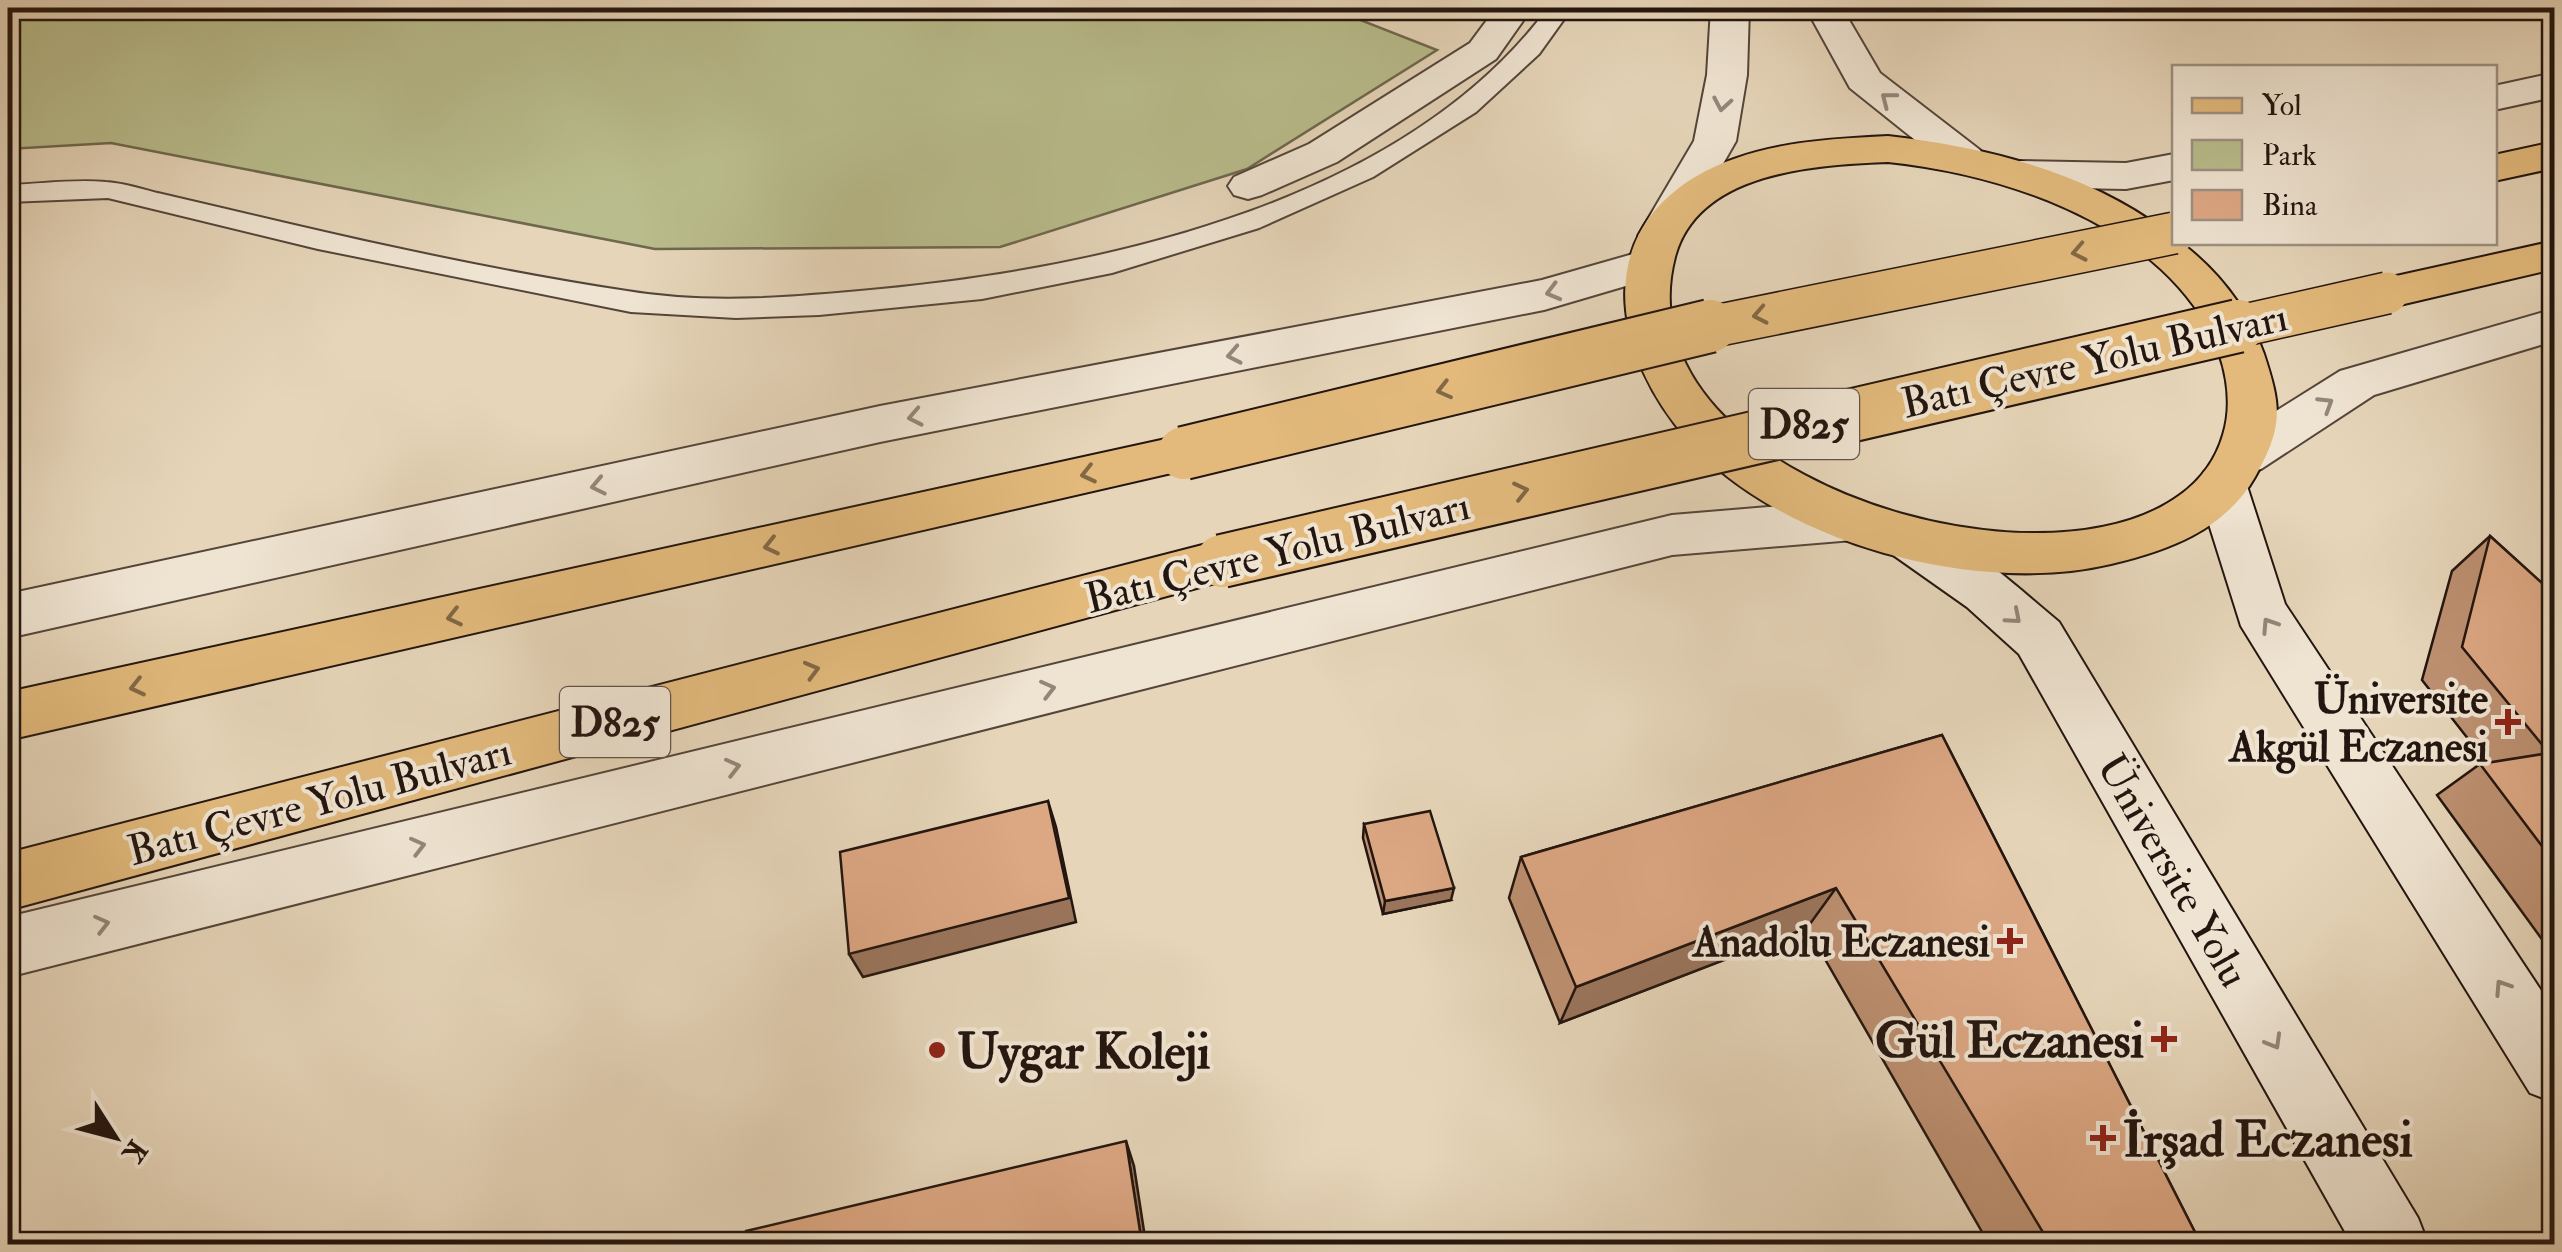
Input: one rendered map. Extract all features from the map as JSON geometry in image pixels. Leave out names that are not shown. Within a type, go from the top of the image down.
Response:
[{"type":"main road","points":[[1888,149],[1965,159],[2021,174],[2105,211],[2177,262],[2229,323],[2253,390],[2233,471],[2182,519],[2126,542],[2075,550],[1984,552],[1880,529],[1770,480],[1706,428],[1663,372],[1644,316],[1653,250],[1697,196],[1750,168],[1814,152],[1888,149]]},
{"type":"main road","points":[[2497,167],[2554,155]]},
{"type":"main road","points":[[8,716],[1184,453],[1740,319],[2172,232]]},
{"type":"main road","name":"Batı Çevre Yolu Bulvarı","points":[[8,882],[1222,562],[1796,426],[2554,255]]},
{"type":"street","points":[[1248,186],[1323,153],[1483,51],[1514,8]]},
{"type":"street","points":[[8,616],[880,424],[1544,295],[1653,250],[1715,141],[1727,75],[1730,8]]},
{"type":"street","points":[[1824,8],[1864,80],[1965,159]]},
{"type":"street","points":[[2497,97],[2554,85]]},
{"type":"street","points":[[2021,174],[2126,176],[2172,167]]},
{"type":"street","points":[[2554,325],[2358,384],[2233,471],[2260,611],[2554,1069]]},
{"type":"street","points":[[8,947],[1672,535],[1880,529]]},
{"type":"street","name":"Üniversite Yolu","points":[[1880,529],[1986,592],[2039,638],[2392,1244]]},
{"type":"lane","points":[[8,194],[108,190],[318,240],[631,302],[736,308],[982,289],[1112,264],[1249,222],[1364,171],[1466,106],[1530,49],[1560,8]]},
{"type":"green space","points":[[8,8],[1368,8],[1355,18],[1437,50],[1247,169],[1000,247],[655,249],[111,143],[8,149]]},
{"type":"building","points":[[2490,536],[2554,594],[2554,862],[2480,764],[2549,753],[2462,647]]},
{"type":"building","points":[[1942,735],[2201,1244],[2050,1244],[1836,888],[1576,987],[1521,857]]},
{"type":"building","points":[[1048,801],[1069,898],[849,954],[840,852]]},
{"type":"building","points":[[1430,811],[1454,888],[1385,901],[1364,824]]},
{"type":"building","points":[[1126,1141],[1142,1244],[746,1244],[746,1231]]},
{"type":"place","name":"Üniversite Akgül Eczanesi","points":[[2508,722]]},
{"type":"place","name":"Anadolu Eczanesi","points":[[2010,941]]},
{"type":"place","name":"Gül Eczanesi","points":[[2164,1039]]},
{"type":"place","name":"Uygar Koleji","points":[[937,1050]]},
{"type":"place","name":"İrşad Eczanesi","points":[[2103,1138]]}]
